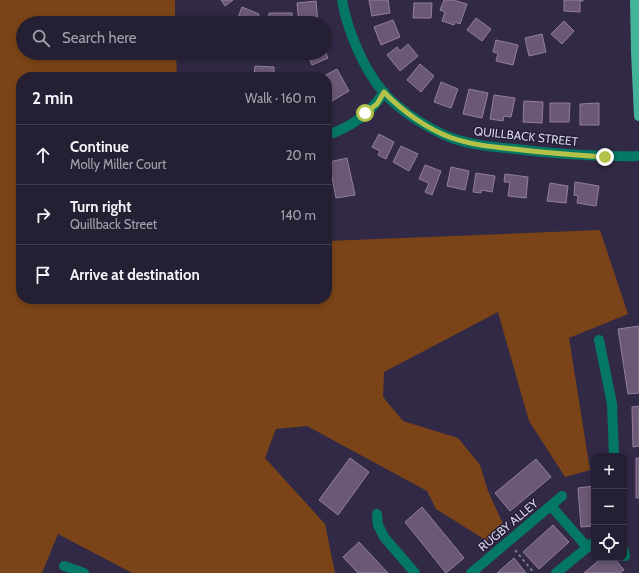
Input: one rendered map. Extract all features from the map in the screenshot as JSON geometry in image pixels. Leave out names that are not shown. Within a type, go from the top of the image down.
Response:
[{"type":"main road","points":[[635,0],[639,116]]},
{"type":"street","name":"QUILLBACK STREET","points":[[342,0],[357,49],[384,92],[405,111],[450,137],[482,146],[558,154],[605,157],[639,156]]},
{"type":"street","points":[[332,133],[354,124],[377,104],[384,92]]},
{"type":"street","points":[[598,340],[612,404],[614,453]]},
{"type":"street","name":"RUGBY ALLEY","points":[[471,573],[562,496]]},
{"type":"street","points":[[551,506],[591,545],[556,573]]},
{"type":"street","points":[[377,514],[378,525],[384,537],[415,573]]},
{"type":"street","points":[[68,569],[84,573]]},
{"type":"path","points":[[507,542],[534,573]]},
{"type":"shaded area","points":[[0,0],[175,0],[175,16],[16,16],[16,60],[176,60],[177,72],[16,72],[16,304],[332,304],[332,241],[600,230],[628,314],[569,338],[590,470],[565,477],[529,421],[498,312],[384,372],[383,397],[403,421],[458,438],[480,465],[488,491],[504,526],[487,541],[436,509],[427,491],[307,426],[276,429],[265,458],[325,524],[335,573],[132,573],[58,534],[42,573],[0,573]]},
{"type":"building","points":[[221,0],[233,0],[225,6]]},
{"type":"building","points":[[369,0],[388,0],[390,13],[372,16]]},
{"type":"building","points":[[444,0],[453,0],[467,4],[460,24],[455,22],[454,25],[442,21],[445,12],[440,10]]},
{"type":"building","points":[[564,0],[583,0],[580,1],[580,12],[564,11]]},
{"type":"building","points":[[316,1],[317,16],[298,16],[297,3]]},
{"type":"building","points":[[414,3],[432,3],[431,18],[413,18]]},
{"type":"building","points":[[242,7],[259,14],[258,16],[239,16]]},
{"type":"building","points":[[269,13],[292,13],[292,16],[269,16]]},
{"type":"building","points":[[476,18],[491,29],[482,41],[467,30]]},
{"type":"building","points":[[393,20],[400,37],[381,45],[374,27]]},
{"type":"building","points":[[564,21],[574,31],[562,44],[551,34]]},
{"type":"building","points":[[542,34],[546,52],[529,56],[525,38]]},
{"type":"building","points":[[496,40],[518,45],[513,65],[496,61],[498,53],[493,52]]},
{"type":"building","points":[[408,44],[418,56],[400,71],[387,55],[397,47],[400,51]]},
{"type":"building","points":[[310,60],[323,60],[312,65]]},
{"type":"building","points":[[420,64],[434,76],[421,92],[407,80]]},
{"type":"building","points":[[255,66],[274,67],[274,72],[254,72]]},
{"type":"building","points":[[337,69],[349,91],[332,101],[332,72]]},
{"type":"building","points":[[441,82],[458,89],[451,108],[434,102]]},
{"type":"building","points":[[469,89],[488,93],[482,118],[463,114]]},
{"type":"building","points":[[494,95],[515,98],[511,117],[504,116],[503,121],[490,119]]},
{"type":"building","points":[[524,101],[543,102],[542,123],[523,122]]},
{"type":"building","points":[[550,103],[570,103],[569,122],[550,122]]},
{"type":"building","points":[[599,103],[599,125],[580,125],[580,104]]},
{"type":"building","points":[[379,134],[394,142],[386,159],[378,155],[380,151],[372,147]]},
{"type":"building","points":[[401,146],[418,154],[409,171],[393,162]]},
{"type":"building","points":[[347,158],[355,195],[336,198],[332,177],[332,161]]},
{"type":"building","points":[[425,165],[441,171],[432,195],[425,192],[429,183],[419,179]]},
{"type":"building","points":[[451,167],[469,171],[465,190],[447,186]]},
{"type":"building","points":[[476,173],[495,176],[492,192],[481,190],[481,193],[473,192]]},
{"type":"building","points":[[505,174],[528,177],[526,198],[508,196],[510,182],[504,182]]},
{"type":"building","points":[[575,182],[599,186],[596,206],[577,203],[578,196],[574,195]]},
{"type":"building","points":[[550,183],[568,186],[566,203],[547,201]]},
{"type":"building","points":[[639,326],[639,393],[628,394],[618,329]]},
{"type":"building","points":[[639,406],[639,446],[633,447],[632,407]]},
{"type":"building","points":[[350,458],[369,472],[338,515],[319,500]]},
{"type":"building","points":[[636,458],[639,458],[639,498],[636,498]]},
{"type":"building","points":[[536,459],[551,477],[510,511],[495,493]]},
{"type":"building","points":[[591,486],[591,526],[581,527],[578,488]]},
{"type":"building","points":[[422,507],[464,558],[446,573],[405,522]]},
{"type":"building","points":[[553,525],[569,542],[539,569],[523,552]]},
{"type":"building","points":[[359,542],[388,573],[358,573],[343,557]]},
{"type":"building","points":[[514,558],[526,573],[497,573]]},
{"type":"building","points":[[598,561],[616,561],[624,570],[620,573],[584,573]]},
{"type":"route","points":[[365,113],[377,104],[384,92],[393,102],[405,111],[437,131],[466,142],[482,146],[534,152],[605,157]]}]
